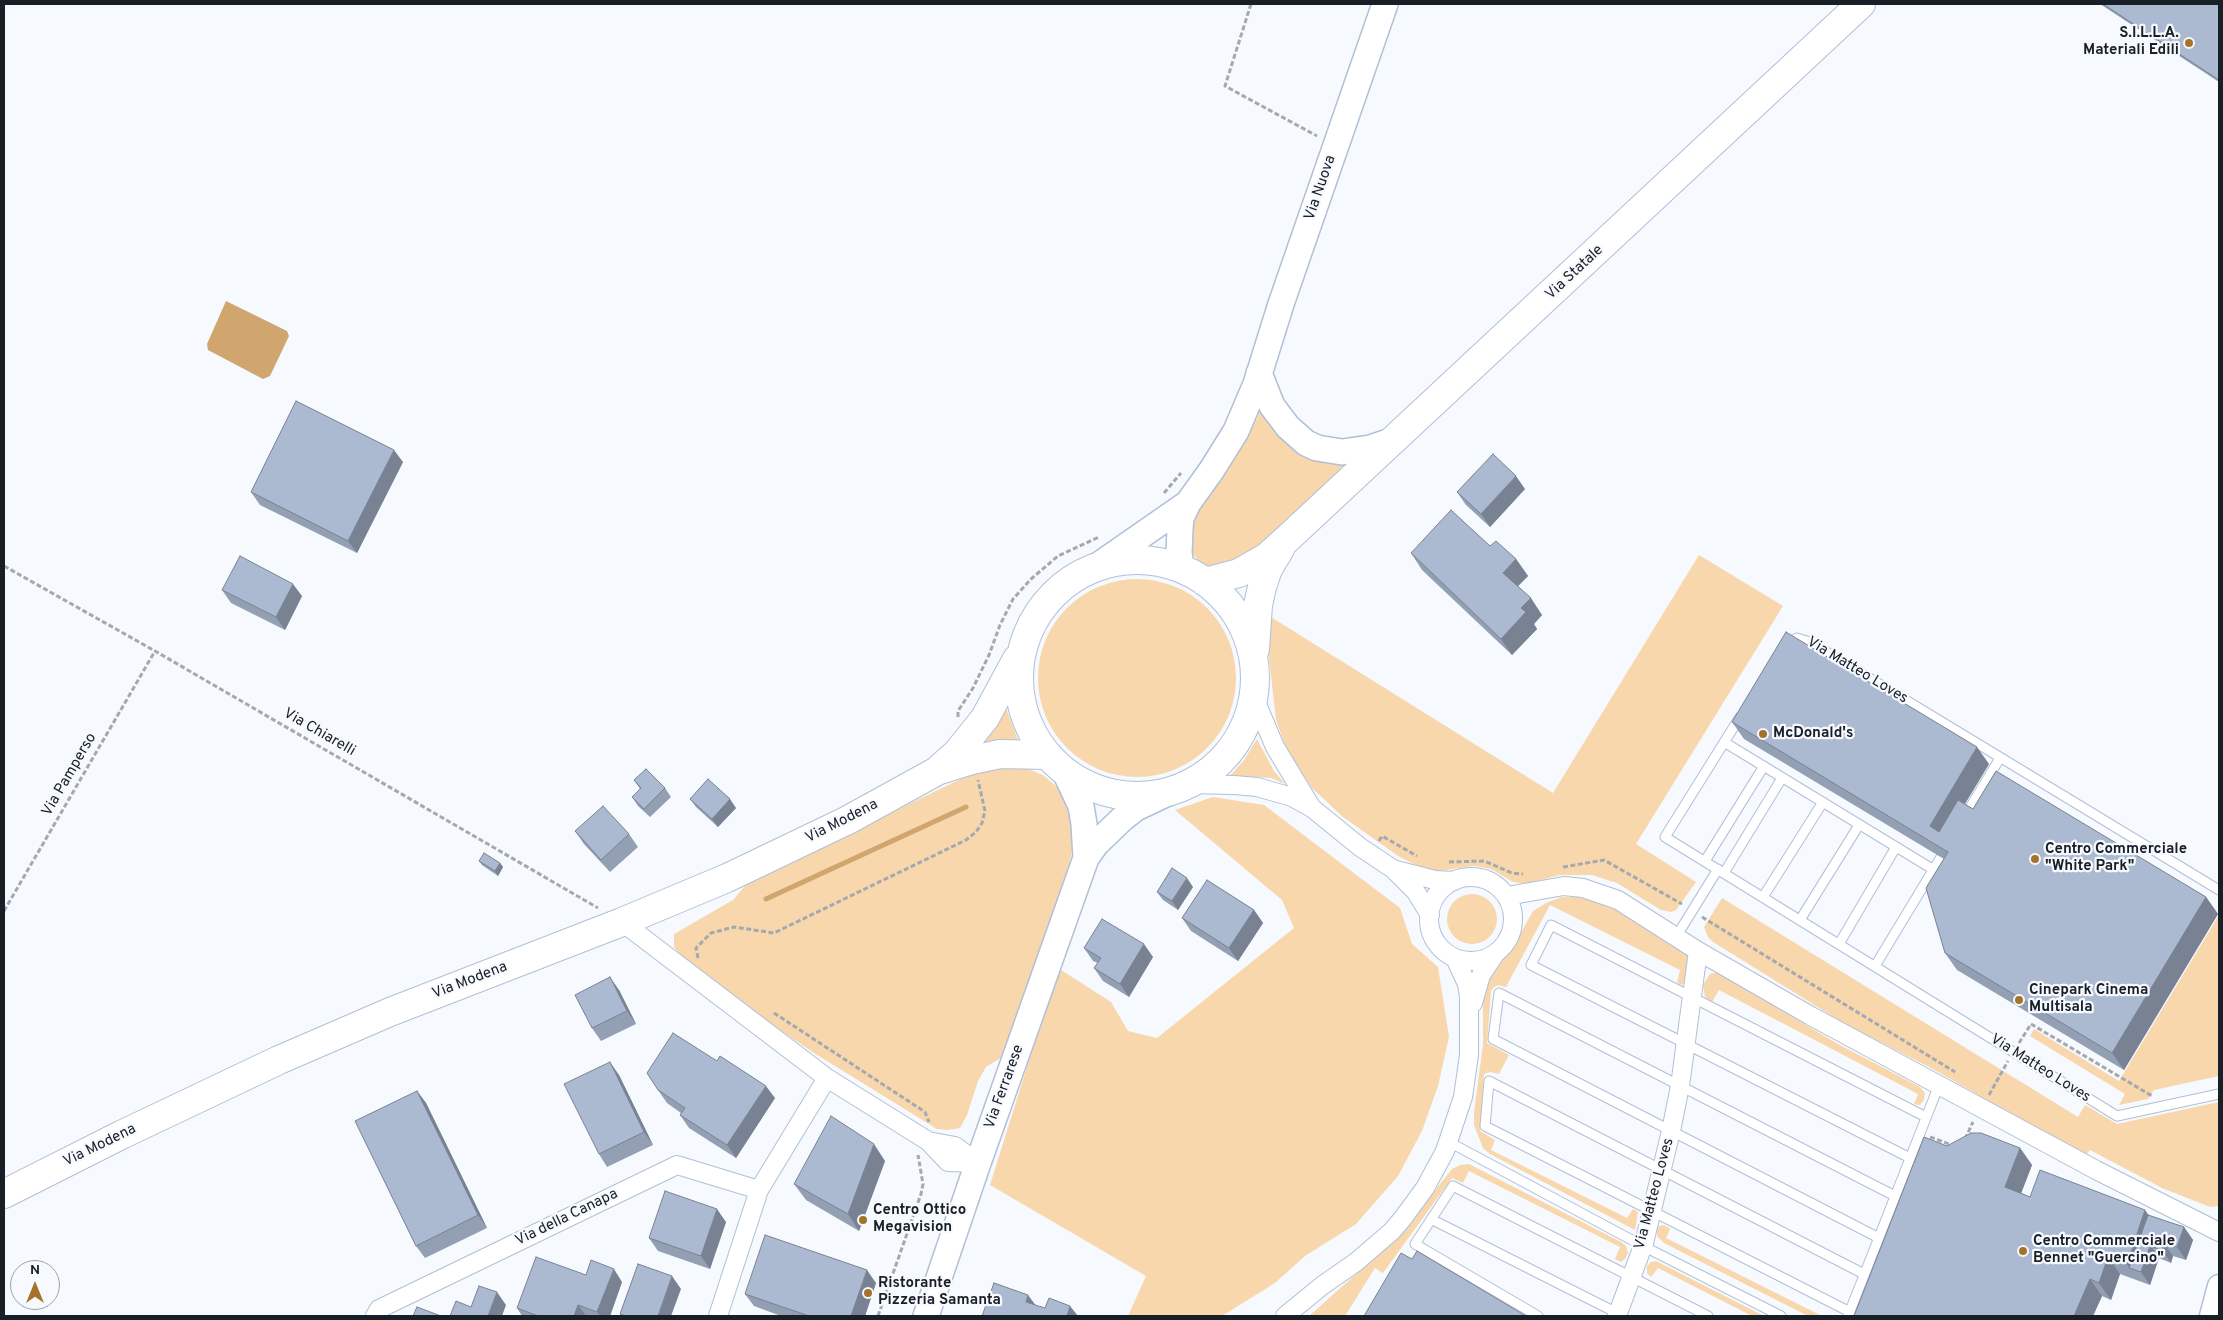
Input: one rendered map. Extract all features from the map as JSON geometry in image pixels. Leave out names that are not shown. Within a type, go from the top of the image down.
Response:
[{"type":"main road","name":"Via Nuova","points":[[1182,569],[1179,554],[1180,529],[1188,503],[1230,442],[1249,402],[1385,4]]},
{"type":"main road","name":"Via Statale","points":[[1205,582],[1239,573],[1267,557],[1861,4]]},
{"type":"main road","points":[[1259,373],[1272,406],[1288,427],[1306,443],[1317,448],[1342,452],[1370,448],[1394,440]]},
{"type":"main road","name":"Via Nuova","points":[[1096,567],[1188,503]]},
{"type":"main road","name":"Via Statale","points":[[1254,660],[1258,605],[1262,587],[1268,569],[1287,539]]},
{"type":"main road","name":"Via Modena","points":[[4,1194],[130,1131],[280,1060],[408,1005],[622,922],[727,878],[848,820],[937,771],[969,751],[985,718],[999,696],[1039,611],[1067,582],[1096,567],[1126,560],[1146,560],[1182,569],[1205,582],[1220,594],[1237,615],[1251,647],[1254,660],[1253,695],[1248,719],[1239,738],[1227,754],[1204,775],[1180,788],[1144,796],[1114,794],[1080,782],[1056,764],[1032,734],[1020,701],[1018,669],[1021,650]]},
{"type":"main road","name":"Via Modena","points":[[969,751],[1000,754],[1056,764]]},
{"type":"main road","name":"Via Ferrarese","points":[[1056,764],[1081,806],[1086,858]]},
{"type":"main road","name":"Via Ferrarese","points":[[926,1316],[978,1162],[1086,858],[1096,844],[1136,808],[1180,788]]},
{"type":"street","points":[[1253,695],[1274,746],[1312,808]]},
{"type":"street","points":[[1180,788],[1234,785],[1257,787],[1278,792],[1312,808],[1360,847],[1393,869],[1416,892],[1430,915],[1433,936],[1446,952],[1455,958],[1469,961],[1495,954]]},
{"type":"street","points":[[1393,869],[1435,880],[1478,877],[1499,887],[1507,896],[1514,920],[1511,933],[1505,945],[1495,954],[1481,975],[1470,1013]]},
{"type":"street","points":[[1430,915],[1437,895],[1454,880]]},
{"type":"street","points":[[1507,896],[1550,890],[1564,886],[1583,888],[1618,900],[1698,951],[1811,1016],[1939,1085],[1985,1101],[2096,1170],[2219,1232]]},
{"type":"street","points":[[1514,920],[1524,908],[1550,890]]},
{"type":"street","points":[[622,922],[828,1078],[925,1139],[948,1162],[978,1162]]},
{"type":"street","name":"Via Matteo Loves","points":[[1620,1315],[1643,1246],[1672,1131],[1698,951]]},
{"type":"street","points":[[1289,1315],[1316,1291],[1376,1245],[1403,1218],[1429,1182],[1449,1142],[1467,1077],[1470,1013],[1467,984],[1455,958]]},
{"type":"street","points":[[718,1316],[759,1190],[828,1078]]},
{"type":"street","name":"Via della Canapa","points":[[373,1314],[677,1165],[759,1190]]},
{"type":"street","points":[[2211,1316],[2219,1286]]},
{"type":"lane","name":"Via Matteo Loves","points":[[1783,649],[1792,639],[1803,639],[2219,890]]},
{"type":"lane","name":"Via Matteo Loves","points":[[1746,708],[1665,837],[2117,1116],[2219,1094]]},
{"type":"lane","points":[[1724,742],[1934,870]]},
{"type":"lane","points":[[1962,823],[2000,758]]},
{"type":"lane","points":[[1705,862],[1764,766]]},
{"type":"lane","points":[[1676,936],[1782,778]]},
{"type":"lane","points":[[1763,897],[1823,802]]},
{"type":"lane","points":[[1800,920],[1859,824]]},
{"type":"lane","points":[[1875,966],[1952,840]]},
{"type":"lane","points":[[1839,944],[1896,847]]},
{"type":"lane","points":[[1910,1158],[1531,965],[1551,925],[1926,1117]]},
{"type":"lane","points":[[1879,1238],[1493,1039],[1499,993],[1895,1196]]},
{"type":"lane","points":[[1864,1274],[1489,1081],[1485,1126],[1849,1314],[1939,1085]]},
{"type":"lane","points":[[1449,1142],[1643,1246],[1781,1316]]},
{"type":"lane","points":[[1538,1316],[1415,1244],[1453,1186],[1708,1316]]},
{"type":"lane","points":[[1431,1219],[1620,1315]]},
{"type":"path","points":[[1251,4],[1225,86],[1323,139]]},
{"type":"path","points":[[1160,498],[1184,470]]},
{"type":"path","points":[[698,964],[696,948],[712,933],[734,927],[774,933],[966,840],[976,832],[982,823],[985,811],[958,711],[973,688],[989,655],[1012,599],[1031,579],[1058,556],[1104,535]]},
{"type":"path","name":"Via Chiarelli","points":[[4,566],[155,651],[622,922]]},
{"type":"path","name":"Via Pamperso","points":[[4,911],[155,651]]},
{"type":"path","points":[[771,1012],[925,1112],[928,1117],[922,1194],[878,1316]]},
{"type":"path","points":[[1964,1140],[2031,1024],[2152,1096],[2162,1094]]},
{"type":"path","points":[[1920,1134],[1960,1148]]},
{"type":"shaded area","points":[[226,301],[287,331],[289,336],[270,376],[263,379],[208,350],[207,344]]},
{"type":"shaded area","points":[[1262,408],[1350,460],[1247,558],[1217,569],[1208,567],[1200,563],[1189,545],[1191,528],[1199,510],[1249,434]]},
{"type":"shaded area","points":[[1699,555],[1783,606],[1636,844],[1696,882],[1676,910],[1671,912],[1661,910],[1617,883],[1592,875],[1560,875],[1525,884],[1513,882],[1493,870],[1482,867],[1472,866],[1440,871],[1420,867],[1398,856],[1343,817],[1312,788],[1288,753],[1276,720],[1266,614],[1553,793]]},
{"type":"shaded area","points":[[1137,579],[1166,583],[1184,591],[1207,608],[1224,631],[1232,649],[1236,678],[1232,707],[1224,725],[1207,748],[1184,765],[1166,773],[1137,777],[1108,773],[1090,765],[1067,748],[1050,725],[1042,707],[1038,678],[1042,649],[1050,631],[1067,608],[1090,591],[1108,583]]},
{"type":"shaded area","points":[[1005,705],[1019,743],[976,745]]},
{"type":"shaded area","points":[[1257,739],[1274,771],[1285,784],[1271,778],[1230,776],[1244,760]]},
{"type":"shaded area","points":[[1019,765],[1043,775],[1063,792],[1072,814],[1074,836],[1071,857],[1064,885],[1007,1054],[986,1067],[978,1081],[967,1115],[960,1128],[937,1129],[814,1053],[743,1005],[680,955],[674,947],[674,934],[733,900],[750,880],[965,777],[993,767]]},
{"type":"shaded area","points":[[1213,797],[1264,805],[1400,908],[1412,944],[1438,967],[1449,1037],[1438,1086],[1422,1131],[1398,1176],[1356,1224],[1305,1256],[1275,1283],[1222,1316],[1128,1316],[1146,1276],[990,1185],[1058,968],[1111,1002],[1128,1031],[1157,1038],[1294,928],[1282,900],[1175,810]]},
{"type":"shaded area","points":[[1467,894],[1477,894],[1490,901],[1497,914],[1497,924],[1490,937],[1477,944],[1467,944],[1458,940],[1451,933],[1447,924],[1447,914],[1451,905],[1458,898]]},
{"type":"shaded area","points":[[1562,897],[1578,897],[1610,905],[1691,955],[1687,980],[1682,985],[1677,983],[1680,970],[1550,905],[1506,987],[1498,985],[1491,991],[1487,1043],[1509,1055],[1499,1074],[1490,1072],[1484,1074],[1480,1131],[1495,1140],[1491,1150],[1627,1218],[1633,1209],[1638,1212],[1635,1230],[1490,1154],[1483,1148],[1474,1125],[1483,1045],[1483,992],[1493,968],[1515,943],[1533,911],[1546,903]]},
{"type":"shaded area","points":[[1722,898],[2078,1117],[2085,1105],[2117,1124],[2219,1102],[2219,1206],[2210,1207],[2162,1188],[2090,1150],[2086,1155],[1997,1108],[1931,1068],[1845,1024],[1713,942],[1708,937],[1704,927]]},
{"type":"shaded area","points":[[2219,915],[2219,1076],[2154,1090],[2148,1099],[2119,1105],[2125,1094],[2030,1036],[2034,1029],[2119,1081]]},
{"type":"shaded area","points":[[1717,972],[1838,1044],[1920,1087],[1925,1093],[1924,1100],[1920,1105],[1914,1104],[1918,1094],[1719,990],[1712,1002],[1705,997],[1703,985],[1710,974]]},
{"type":"shaded area","points":[[1469,1164],[1621,1242],[1626,1246],[1628,1253],[1625,1259],[1621,1262],[1615,1259],[1620,1247],[1469,1171],[1463,1183],[1452,1178],[1383,1273],[1375,1268],[1345,1316],[1309,1316],[1399,1236],[1452,1169],[1460,1165]]},
{"type":"shaded area","points":[[1664,1225],[1670,1229],[1666,1238],[1822,1316],[1808,1316],[1664,1243],[1657,1236],[1657,1231],[1659,1226]]},
{"type":"shaded area","points":[[1656,1261],[1764,1316],[1752,1316],[1658,1268],[1651,1277],[1647,1273],[1647,1266],[1651,1262]]},
{"type":"building","name":"S.I.L.L.A. Materiali Edili","points":[[2103,4],[2219,4],[2219,80]]},
{"type":"building","points":[[296,401],[394,450],[348,541],[251,492]]},
{"type":"building","points":[[1493,454],[1516,476],[1481,514],[1457,492]]},
{"type":"building","points":[[1451,510],[1490,546],[1496,541],[1516,559],[1503,573],[1531,598],[1521,608],[1526,612],[1501,639],[1411,553]]},
{"type":"building","points":[[240,556],[293,584],[276,617],[222,590]]},
{"type":"building","name":"Centro Commerciale \"White Park\"","points":[[1786,632],[1977,747],[1930,826],[1939,832],[1958,800],[1973,809],[1996,771],[2206,897],[2112,1053],[1945,953],[1926,888],[1948,852],[1732,722]]},
{"type":"building","points":[[646,769],[665,788],[644,809],[632,797],[641,788],[634,780]]},
{"type":"building","points":[[708,779],[730,799],[712,819],[690,799]]},
{"type":"building","points":[[603,806],[629,834],[601,860],[575,831]]},
{"type":"building","points":[[484,853],[500,863],[495,871],[479,861]]},
{"type":"building","points":[[1172,868],[1187,878],[1172,901],[1157,892]]},
{"type":"building","points":[[1207,880],[1254,910],[1229,948],[1182,918]]},
{"type":"building","points":[[1102,919],[1144,944],[1120,984],[1094,968],[1101,958],[1084,948]]},
{"type":"building","points":[[610,977],[627,1011],[592,1028],[575,995]]},
{"type":"building","points":[[673,1033],[717,1061],[720,1056],[766,1086],[727,1145],[680,1115],[685,1108],[658,1090],[647,1073]]},
{"type":"building","points":[[610,1062],[644,1132],[599,1154],[564,1084]]},
{"type":"building","points":[[417,1091],[478,1215],[416,1246],[355,1121]]},
{"type":"building","points":[[831,1116],[874,1144],[848,1214],[794,1184]]},
{"type":"building","name":"Centro Commerciale Bennet \"Guercino\"","points":[[1971,1133],[1981,1133],[2020,1148],[2005,1187],[2030,1197],[2040,1170],[2145,1210],[2127,1264],[2108,1257],[2099,1283],[2090,1279],[2074,1316],[1854,1316],[1924,1137],[1947,1146]]},
{"type":"building","points":[[665,1191],[717,1209],[701,1256],[649,1238]]},
{"type":"building","points":[[2148,1215],[2184,1227],[2177,1247],[2164,1243],[2162,1250],[2150,1246],[2141,1272],[2129,1268]]},
{"type":"building","points":[[765,1235],[867,1270],[851,1316],[809,1316],[745,1294]]},
{"type":"building","points":[[1417,1251],[1526,1316],[1364,1316],[1401,1253],[1412,1259]]},
{"type":"building","points":[[536,1257],[586,1275],[591,1260],[614,1269],[597,1312],[578,1305],[574,1316],[538,1316],[517,1308]]},
{"type":"building","points":[[638,1264],[672,1276],[658,1316],[626,1316],[620,1314]]},
{"type":"building","points":[[994,1283],[1028,1295],[1026,1302],[1045,1308],[1049,1298],[1070,1306],[1067,1316],[982,1316]]},
{"type":"building","points":[[479,1286],[497,1292],[488,1316],[450,1316],[456,1301],[471,1307]]},
{"type":"building","points":[[417,1307],[441,1316],[413,1316]]},
{"type":"waterway","points":[[766,899],[966,807]]},
{"type":"place","name":"S.I.L.L.A. Materiali Edili","points":[[2189,43]]},
{"type":"place","name":"McDonald's","points":[[1763,734]]},
{"type":"place","name":"Centro Commerciale \"White Park\"","points":[[2035,859]]},
{"type":"place","name":"Cinepark Cinema Multisala","points":[[2019,1000]]},
{"type":"place","name":"Centro Ottico Megavision","points":[[863,1220]]},
{"type":"place","name":"Centro Commerciale Bennet \"Guercino\"","points":[[2023,1251]]},
{"type":"place","name":"Ristorante Pizzeria Samanta","points":[[868,1293]]}]
